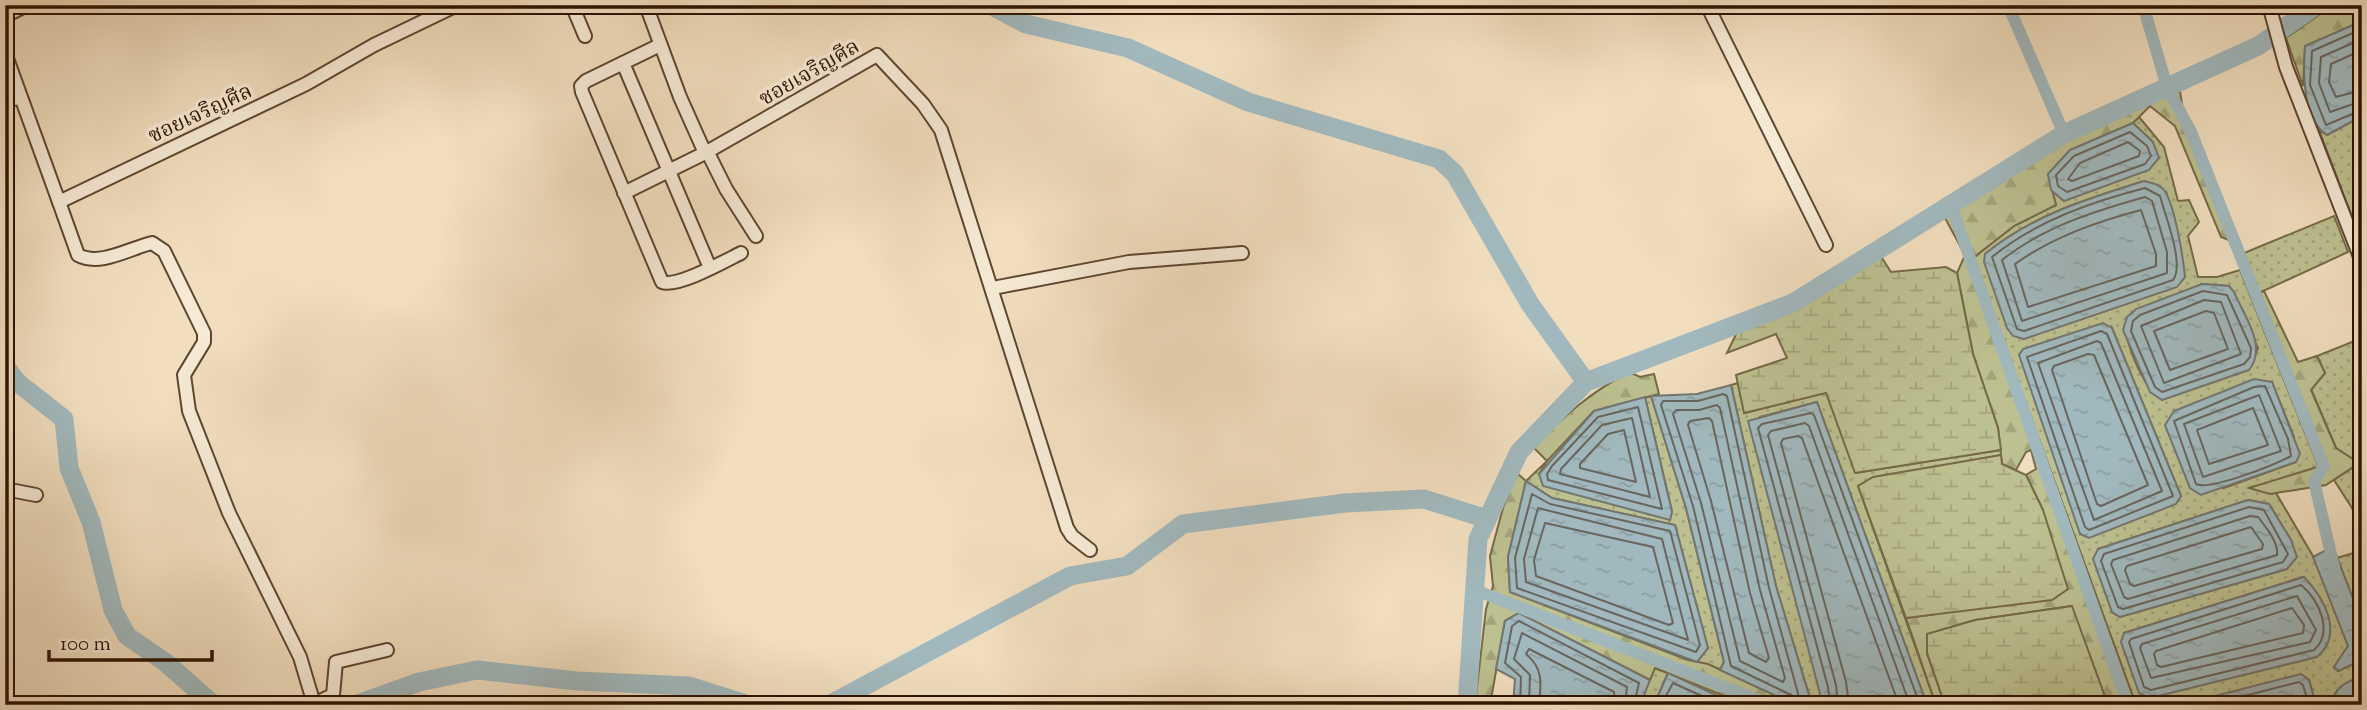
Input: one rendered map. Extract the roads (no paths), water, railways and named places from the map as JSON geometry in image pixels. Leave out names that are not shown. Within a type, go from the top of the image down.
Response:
[{"type":"street","points":[[5,16],[27,5]]},
{"type":"street","name":"ซอยเจริญศีล","points":[[59,202],[306,84],[374,45],[457,5]]},
{"type":"street","points":[[572,5],[586,36]]},
{"type":"street","points":[[646,5],[660,45],[706,152],[726,190],[756,236]]},
{"type":"street","points":[[1707,5],[1826,245]]},
{"type":"street","points":[[2269,5],[2286,67],[2362,262]]},
{"type":"street","points":[[660,45],[586,81],[581,89],[662,282],[667,284],[741,253]]},
{"type":"street","points":[[5,53],[78,254],[101,258],[152,243],[164,251],[204,333],[204,342],[184,375],[193,423],[229,513],[300,657],[314,704],[331,698],[336,662],[387,650]]},
{"type":"street","name":"ซอยเจริญศีล","points":[[706,152],[877,55],[923,104],[941,131],[1067,528],[1072,536],[1090,550]]},
{"type":"street","points":[[623,63],[710,268]]},
{"type":"street","points":[[5,100],[20,99]]},
{"type":"street","points":[[624,193],[706,152]]},
{"type":"street","points":[[993,288],[1137,261],[1242,253]]},
{"type":"street","points":[[5,489],[36,495]]},
{"type":"water","points":[[2362,21],[2362,116],[2327,135],[2319,128],[2309,107],[2304,81],[2305,46]]},
{"type":"water","points":[[2133,123],[2153,142],[2159,158],[2149,170],[2064,201],[2051,190],[2048,174],[2070,150]]},
{"type":"water","points":[[2144,181],[2162,188],[2172,207],[2185,277],[2177,287],[2024,339],[2013,336],[2007,328],[1984,262],[1985,254],[2003,240],[2041,219],[2081,202]]},
{"type":"water","points":[[2202,284],[2229,286],[2234,292],[2255,341],[2254,361],[2249,370],[2162,400],[2150,392],[2123,330],[2127,317],[2136,309]]},
{"type":"water","points":[[2103,323],[2112,328],[2181,496],[2176,504],[2089,538],[2080,534],[2019,355],[2023,349]]},
{"type":"water","points":[[2254,379],[2272,382],[2300,454],[2296,462],[2201,495],[2190,488],[2165,425],[2174,411]]},
{"type":"water","points":[[1731,385],[1776,586],[1812,705],[1796,705],[1720,670],[1724,662],[1686,508],[1651,396],[1697,394]]},
{"type":"water","points":[[1645,397],[1672,512],[1670,520],[1543,486],[1539,474],[1594,411]]},
{"type":"water","points":[[1817,402],[1927,705],[1823,705],[1748,421]]},
{"type":"water","points":[[1526,481],[1552,498],[1675,525],[1708,648],[1697,662],[1510,592],[1508,557]]},
{"type":"water","points":[[2248,500],[2269,504],[2291,540],[2297,557],[2287,569],[2120,617],[2112,612],[2093,559],[2098,549]]},
{"type":"water","points":[[2326,550],[2335,552],[2362,622],[2362,660],[2338,671],[2334,667],[2348,646],[2313,557]]},
{"type":"water","points":[[2304,577],[2319,596],[2330,627],[2325,648],[2317,657],[2150,698],[2139,693],[2121,642],[2124,633]]},
{"type":"water","points":[[1519,613],[1650,680],[1640,705],[1513,705],[1515,679],[1496,669],[1505,621]]},
{"type":"water","points":[[1668,673],[1738,705],[1654,705]]},
{"type":"water","points":[[2301,674],[2309,680],[2316,705],[2180,705]]},
{"type":"water","points":[[2362,676],[2362,705],[2332,705],[2338,689]]},
{"type":"waterway","points":[[990,5],[1026,24],[1128,48],[1248,102],[1439,159],[1455,174],[1530,304],[1586,382]]},
{"type":"waterway","points":[[2008,5],[2064,134]]},
{"type":"waterway","points":[[2143,5],[2167,87],[2191,132],[2324,466],[2314,481],[2334,567]]},
{"type":"waterway","points":[[1467,705],[1478,539],[1519,452],[1586,382],[1793,303],[2064,134],[2258,46],[2317,5]]},
{"type":"waterway","points":[[1951,205],[2128,705]]},
{"type":"waterway","points":[[5,366],[17,382],[64,419],[69,468],[91,522],[113,610],[127,636],[165,662],[214,705]]},
{"type":"waterway","points":[[829,705],[1070,576],[1127,566],[1183,524],[1345,503],[1424,499],[1487,519]]},
{"type":"waterway","points":[[1475,590],[1771,705]]},
{"type":"waterway","points":[[355,705],[419,682],[477,670],[577,681],[689,686],[749,705]]}]
